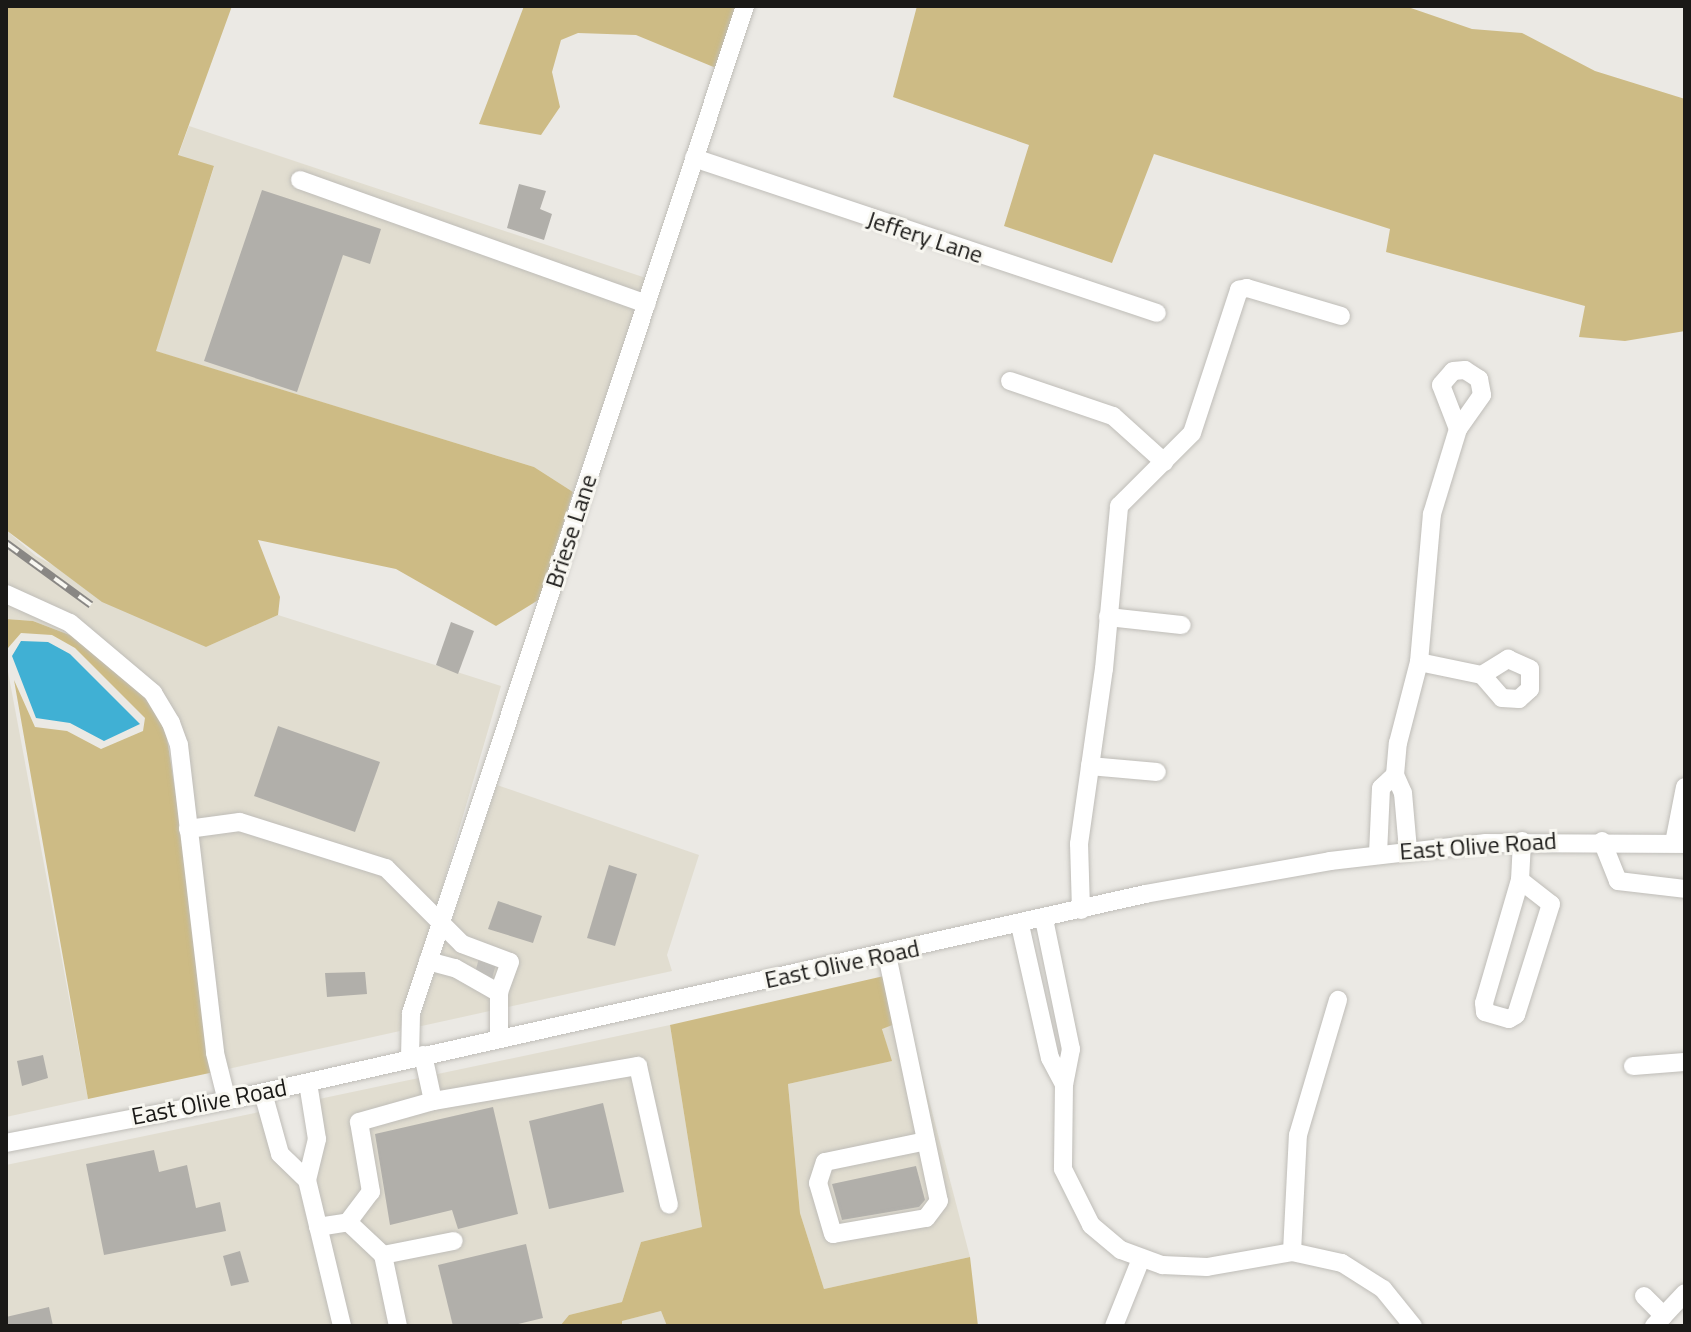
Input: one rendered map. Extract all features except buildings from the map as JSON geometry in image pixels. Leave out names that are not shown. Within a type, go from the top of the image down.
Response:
[{"type":"street","name":"Briese Lane","points":[[433,1101],[417,1056],[409,1020],[745,6]]},
{"type":"street","name":"Jeffery Lane","points":[[694,158],[1157,313]]},
{"type":"street","points":[[300,180],[646,304]]},
{"type":"street","points":[[1081,910],[1079,844],[1119,506],[1192,433],[1239,290],[1247,288],[1341,316]]},
{"type":"street","points":[[1010,381],[1113,416],[1164,462]]},
{"type":"street","points":[[1408,850],[1403,793],[1395,775],[1401,723],[1419,662],[1432,514],[1458,429]]},
{"type":"street","points":[[6,594],[70,623],[153,693],[179,745],[210,1021],[227,1101]]},
{"type":"street","points":[[6,610],[33,604]]},
{"type":"street","points":[[1108,617],[1182,625]]},
{"type":"street","points":[[1419,662],[1482,675]]},
{"type":"street","points":[[1090,766],[1157,772]]},
{"type":"street","points":[[1378,854],[1381,788],[1395,775]]},
{"type":"street","points":[[1680,844],[1685,787]]},
{"type":"street","points":[[188,829],[240,822],[346,852],[386,868],[486,970],[499,993]]},
{"type":"street","points":[[1520,880],[1551,904],[1516,1015],[1509,1019],[1485,1012],[1484,1003],[1520,880],[1522,841]]},
{"type":"street","name":"East Olive Road","points":[[6,1143],[227,1101],[499,1037],[887,955],[1081,910],[1378,854],[1522,841],[1680,844]]},
{"type":"street","points":[[1602,841],[1618,881],[1685,889]]},
{"type":"street","points":[[1044,919],[1071,1049],[1064,1084],[1061,1148],[1071,1192],[1104,1238],[1141,1259],[1207,1267],[1292,1252],[1342,1263],[1366,1276],[1413,1326]]},
{"type":"street","points":[[1020,925],[1050,1058],[1064,1084]]},
{"type":"street","points":[[455,968],[462,944]]},
{"type":"street","points":[[887,955],[939,1201],[926,1218],[833,1234],[818,1183],[825,1162],[926,1141]]},
{"type":"street","points":[[428,961],[455,968],[486,970],[510,962],[499,993],[499,1037]]},
{"type":"street","points":[[1292,1252],[1298,1135],[1338,1000]]},
{"type":"street","points":[[1633,1066],[1685,1062]]},
{"type":"street","points":[[318,1227],[348,1222],[371,1192],[359,1122],[433,1101],[638,1066],[669,1205]]},
{"type":"street","points":[[308,1083],[317,1139],[307,1180],[342,1326]]},
{"type":"street","points":[[263,1093],[280,1154],[307,1180]]},
{"type":"street","points":[[348,1222],[383,1255],[398,1326]]},
{"type":"street","points":[[383,1255],[454,1241]]},
{"type":"street","points":[[1114,1326],[1141,1259]]},
{"type":"street","points":[[1644,1296],[1659,1321],[1685,1293]]},
{"type":"shaded area","points":[[6,6],[232,6],[178,155],[214,166],[156,351],[534,467],[573,492],[540,599],[496,626],[396,569],[258,540],[280,597],[278,615],[206,647],[102,602],[6,530]]},
{"type":"shaded area","points":[[524,6],[737,6],[716,68],[636,35],[578,33],[561,40],[552,72],[560,107],[541,135],[479,124]]},
{"type":"shaded area","points":[[917,6],[1405,6],[1472,29],[1522,33],[1595,71],[1685,99],[1685,331],[1625,341],[1579,337],[1585,306],[1386,252],[1390,229],[1154,154],[1112,263],[1004,226],[1029,145],[893,97]]},
{"type":"shaded area","points":[[189,126],[646,278],[573,492],[534,467],[155,351],[214,167],[178,156]]},
{"type":"shaded area","points":[[6,530],[36,556],[206,647],[278,615],[501,686],[400,1031],[219,1071],[163,713],[75,637],[33,621],[6,619]]},
{"type":"shaded area","points":[[6,619],[33,621],[75,637],[163,713],[219,1071],[88,1099],[14,680],[35,727],[67,731],[101,749],[143,731],[145,718],[75,648],[52,635],[21,633],[8,648]]},
{"type":"shaded area","points":[[6,661],[88,1099],[6,1117]]},
{"type":"shaded area","points":[[497,785],[699,855],[667,955],[672,971],[417,1027]]},
{"type":"shaded area","points":[[897,973],[908,1019],[882,1029],[892,1061],[788,1084],[800,1213],[824,1289],[970,1257],[978,1326],[667,1326],[661,1311],[622,1321],[622,1326],[560,1326],[569,1315],[622,1302],[641,1242],[702,1227],[670,1025]]},
{"type":"shaded area","points":[[908,1020],[970,1257],[824,1289],[800,1213],[788,1084],[891,1061],[882,1028]]},
{"type":"shaded area","points":[[670,1025],[702,1227],[641,1242],[622,1302],[569,1315],[560,1326],[351,1326],[315,1177],[326,1140],[319,1099]]},
{"type":"shaded area","points":[[259,1112],[272,1158],[298,1183],[333,1326],[6,1326],[6,1165]]},
{"type":"shaded area","points":[[661,1311],[667,1326],[622,1326],[621,1321]]},
{"type":"water","points":[[21,641],[48,642],[70,654],[140,724],[104,741],[70,723],[36,718],[12,656]]},
{"type":"tunnel","points":[[483,978],[487,963]]},
{"type":"railway","points":[[6,543],[91,605]]}]
